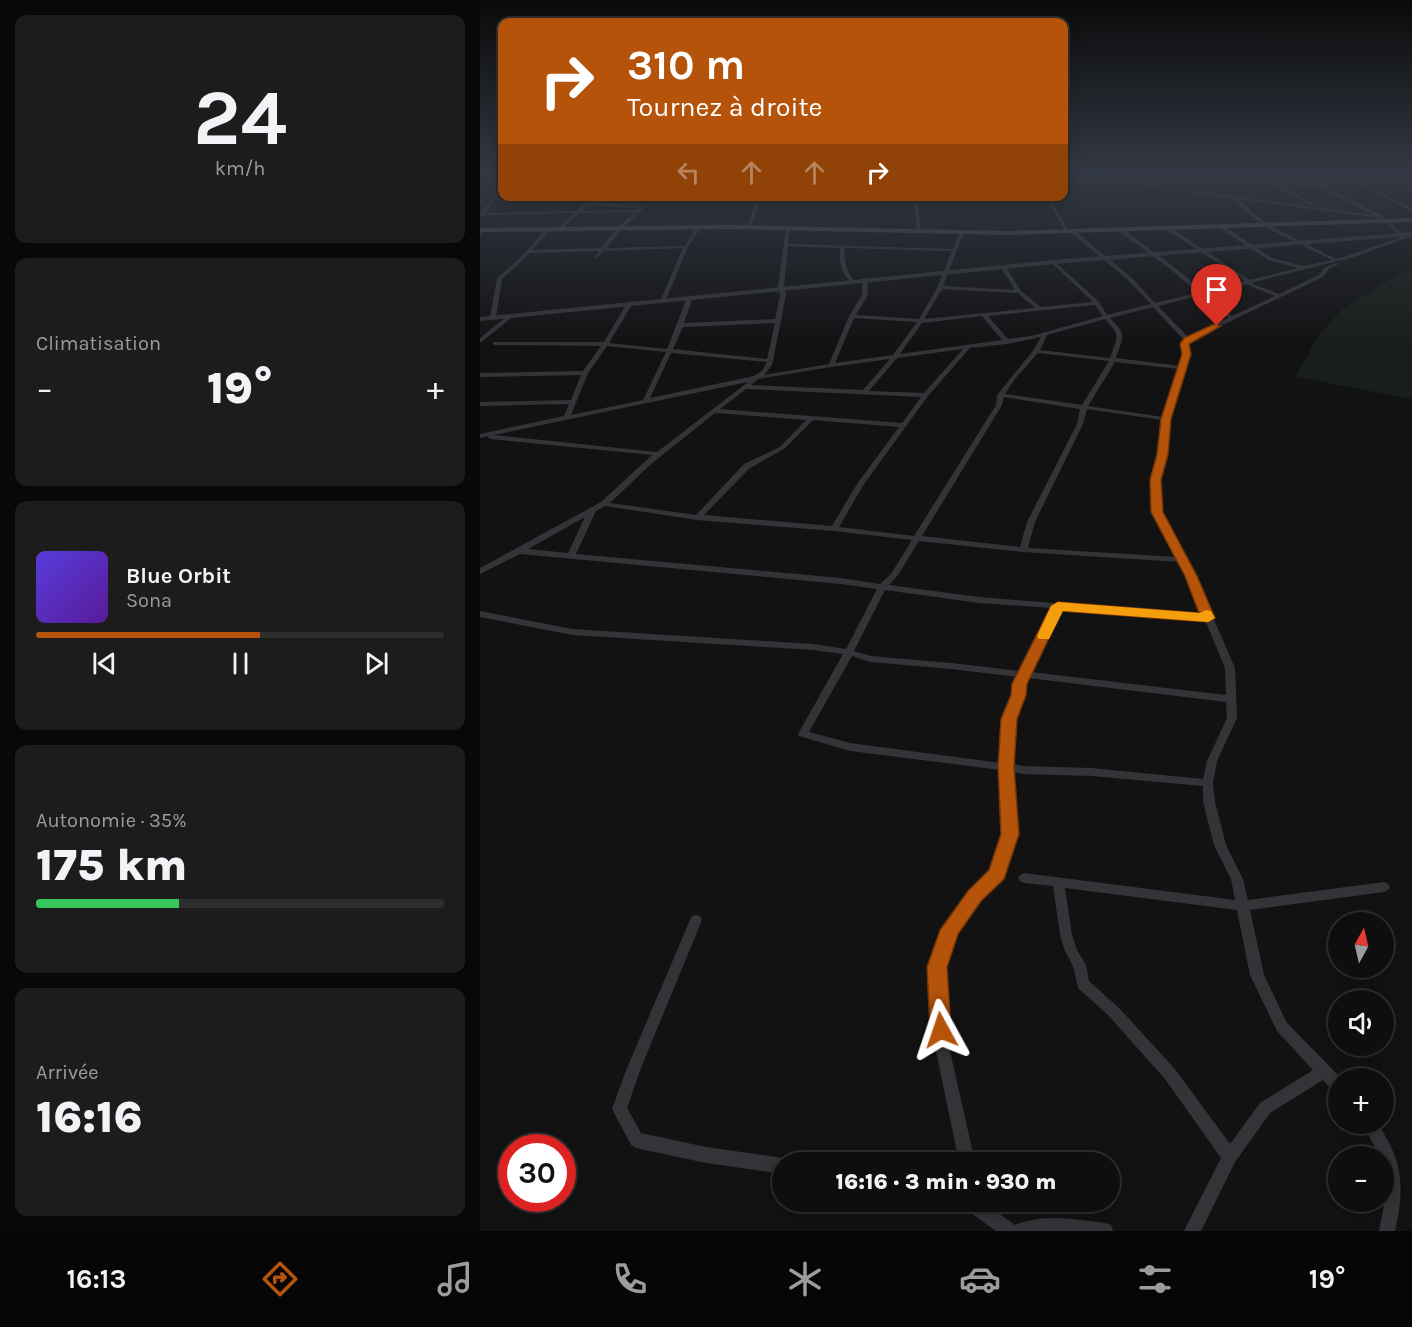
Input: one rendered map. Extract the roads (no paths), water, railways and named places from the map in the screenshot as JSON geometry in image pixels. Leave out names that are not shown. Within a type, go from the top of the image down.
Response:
[{"type":"main road","points":[[482,232],[539,229]]},
{"type":"main road","points":[[851,229],[962,233],[1159,229]]},
{"type":"street","points":[[493,317],[498,282],[549,229]]},
{"type":"street","points":[[597,257],[619,229]]},
{"type":"street","points":[[664,299],[686,247],[697,229]]},
{"type":"street","points":[[480,571],[519,552],[604,504],[616,490],[658,454],[764,372],[770,361],[783,296],[788,229]]},
{"type":"street","points":[[1170,229],[1250,283],[1279,296]]},
{"type":"street","points":[[1225,229],[1270,259],[1305,268]]},
{"type":"street","points":[[1274,229],[1334,259]]},
{"type":"street","points":[[1395,229],[1400,234]]},
{"type":"street","points":[[1070,231],[1105,257],[1157,306],[1187,340]]},
{"type":"street","points":[[1122,231],[1204,294],[1232,319]]},
{"type":"street","points":[[864,393],[896,357],[921,321],[948,272],[962,233]]},
{"type":"street","points":[[480,319],[782,287],[1105,257],[1412,234]]},
{"type":"street","points":[[480,436],[756,378],[831,365],[1007,342],[1045,334],[1352,256],[1412,234]]},
{"type":"street","points":[[787,245],[955,250]]},
{"type":"street","points":[[843,246],[842,263],[846,274],[852,281]]},
{"type":"street","points":[[529,252],[686,247]]},
{"type":"street","points":[[1328,1075],[1282,1027],[1257,975],[1237,879],[1220,844],[1209,802],[1208,783],[1212,761],[1232,718],[1230,668],[1183,560],[1157,512],[1155,480],[1162,454],[1166,419],[1187,354],[1184,344],[1187,340],[1321,276],[1327,268],[1347,261],[1352,256]]},
{"type":"street","points":[[1023,550],[1031,522],[1080,424],[1084,407],[1106,377],[1120,336],[1119,330],[1106,317],[1097,303],[1054,262]]},
{"type":"street","points":[[1003,267],[1019,292],[1039,308]]},
{"type":"street","points":[[831,365],[852,316],[865,295],[864,279]]},
{"type":"street","points":[[940,287],[1019,292]]},
{"type":"street","points":[[646,400],[668,350],[682,325],[690,297]]},
{"type":"street","points":[[566,419],[585,373],[630,303]]},
{"type":"street","points":[[852,316],[921,321],[1097,303]]},
{"type":"street","points":[[480,341],[512,315]]},
{"type":"street","points":[[984,315],[1007,342]]},
{"type":"street","points":[[682,325],[778,321]]},
{"type":"street","points":[[1045,334],[1037,351],[1000,395],[999,405],[915,537],[894,575],[882,587],[839,672],[803,734],[850,747],[1023,771],[1091,772],[1208,783]]},
{"type":"street","points":[[495,343],[604,344],[770,361]]},
{"type":"street","points":[[834,529],[861,484],[926,395],[968,347]]},
{"type":"street","points":[[1037,351],[1182,368]]},
{"type":"street","points":[[480,375],[585,373]]},
{"type":"street","points":[[744,387],[926,395]]},
{"type":"street","points":[[1000,395],[1166,419]]},
{"type":"street","points":[[480,404],[572,402]]},
{"type":"street","points":[[714,411],[904,425]]},
{"type":"street","points":[[697,518],[747,466],[782,448],[812,418]]},
{"type":"street","points":[[480,436],[658,454]]},
{"type":"street","points":[[604,504],[697,518],[834,529],[1023,550],[1183,560]]},
{"type":"street","points":[[571,555],[592,510]]},
{"type":"street","points":[[519,552],[840,581],[1058,606],[1208,618]]},
{"type":"street","points":[[965,1152],[943,1051],[937,967],[950,930],[975,896],[997,874],[1010,834],[1006,767],[1009,719],[1024,676],[1058,606]]},
{"type":"street","points":[[480,614],[573,632],[813,647],[848,652],[870,659],[951,666],[1232,699]]},
{"type":"street","points":[[1024,878],[1244,906],[1384,887]]},
{"type":"street","points":[[1058,882],[1066,935],[1079,965],[1083,984],[1114,1012],[1170,1074],[1230,1157]]},
{"type":"street","points":[[696,921],[634,1068],[620,1109],[636,1140],[706,1155],[772,1164]]},
{"type":"street","points":[[1192,1231],[1230,1157],[1266,1108],[1324,1071]]},
{"type":"street","points":[[1377,1134],[1385,1147],[1394,1172],[1395,1201],[1387,1231]]},
{"type":"street","points":[[985,1212],[1009,1231]]},
{"type":"street","points":[[1020,1231],[1039,1225],[1059,1224],[1105,1231]]}]
